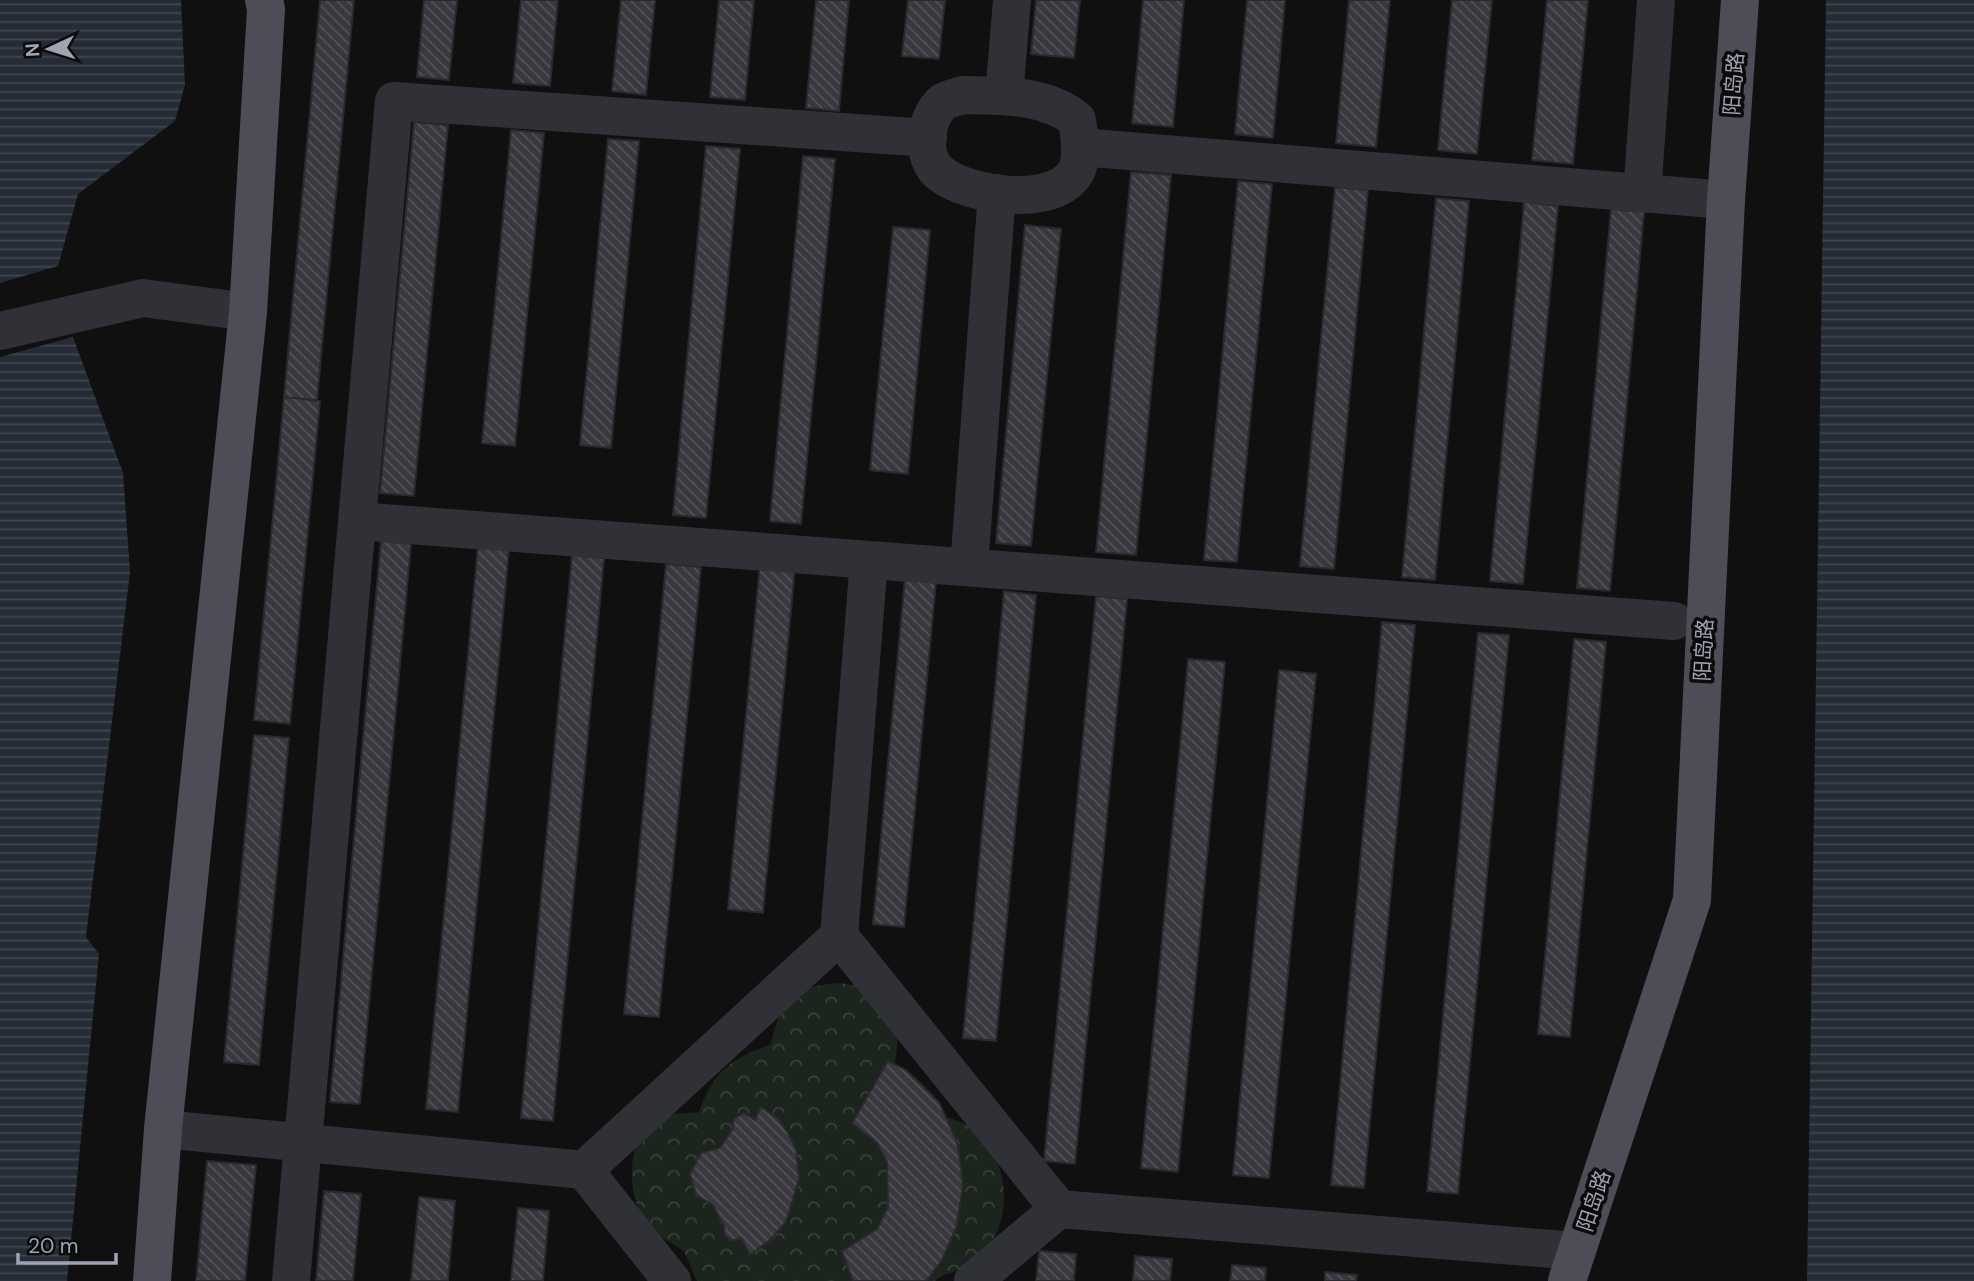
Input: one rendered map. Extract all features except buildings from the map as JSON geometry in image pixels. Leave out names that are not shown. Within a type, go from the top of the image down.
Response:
[{"type":"main road","points":[[152,1281],[163,1129],[248,312],[266,9],[264,0]]},
{"type":"main road","name":"阳岛路","points":[[1572,1266],[1692,900],[1726,200],[1740,0]]},
{"type":"street","points":[[1004,96],[1012,0]]},
{"type":"street","points":[[1642,194],[1656,0]]},
{"type":"street","points":[[963,95],[1004,96],[1060,106],[1077,120],[1080,148],[1075,172],[1055,189],[1026,195],[960,186],[938,173],[927,151],[928,138],[929,123],[943,102],[963,95]]},
{"type":"street","points":[[291,1281],[394,101],[928,138]]},
{"type":"street","points":[[1080,148],[1726,200]]},
{"type":"street","points":[[969,568],[997,193]]},
{"type":"street","points":[[0,331],[144,298],[248,312]]},
{"type":"street","points":[[357,521],[1674,621]]},
{"type":"street","points":[[584,1170],[839,936],[869,560]]},
{"type":"street","points":[[839,936],[1059,1209],[1572,1266]]},
{"type":"street","points":[[163,1129],[584,1170],[672,1281]]},
{"type":"street","points":[[973,1281],[1059,1209]]},
{"type":"green space","points":[[840,983],[858,986],[898,1039],[895,1064],[925,1086],[946,1117],[967,1125],[983,1139],[995,1156],[1002,1176],[1004,1197],[994,1238],[975,1262],[935,1281],[697,1281],[683,1251],[655,1233],[641,1214],[632,1180],[636,1145],[673,1114],[699,1112],[711,1086],[725,1068],[745,1055],[771,1044],[779,1016],[792,998],[811,988]]},
{"type":"shaded area","points":[[0,0],[181,0],[185,85],[175,121],[78,194],[58,266],[0,283]]},
{"type":"shaded area","points":[[1826,0],[1974,0],[1974,1281],[1807,1281]]},
{"type":"shaded area","points":[[73,337],[123,473],[130,572],[86,937],[99,954],[67,1281],[0,1281],[0,357]]}]
